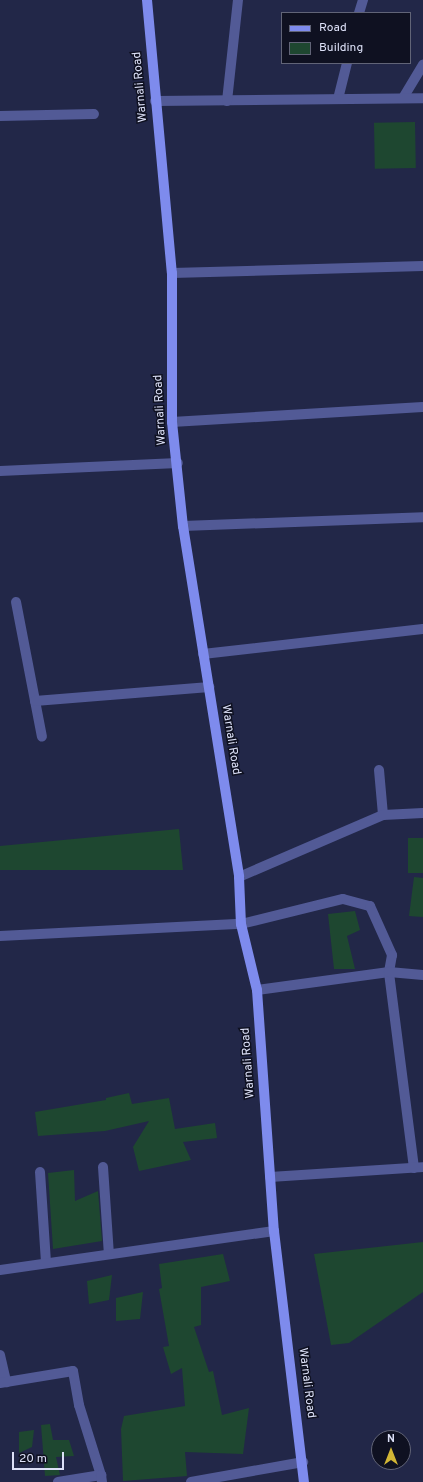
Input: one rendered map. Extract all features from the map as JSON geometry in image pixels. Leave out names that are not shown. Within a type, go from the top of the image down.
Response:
[{"type":"main road","name":"Warnali Road","points":[[147,0],[155,101],[172,273],[172,422],[178,463],[183,526],[239,877],[241,924],[257,990],[274,1231],[303,1462],[304,1482]]},
{"type":"street","points":[[227,101],[238,0]]},
{"type":"street","points":[[359,12],[363,0]]},
{"type":"street","points":[[338,99],[347,64]]},
{"type":"street","points":[[403,98],[423,65]]},
{"type":"street","points":[[155,101],[423,98]]},
{"type":"street","points":[[0,116],[94,114]]},
{"type":"street","points":[[172,273],[423,266]]},
{"type":"street","points":[[172,422],[423,407]]},
{"type":"street","points":[[0,472],[178,463]]},
{"type":"street","points":[[183,526],[423,516]]},
{"type":"street","points":[[16,602],[42,737]]},
{"type":"street","points":[[203,654],[423,629]]},
{"type":"street","points":[[35,701],[208,687]]},
{"type":"street","points":[[379,770],[383,815]]},
{"type":"street","points":[[239,877],[383,815],[423,813]]},
{"type":"street","points":[[0,936],[241,924],[343,899],[370,906],[392,955],[389,972],[418,1168],[270,1177]]},
{"type":"street","points":[[257,990],[389,972],[423,975]]},
{"type":"street","points":[[103,1167],[109,1254]]},
{"type":"street","points":[[40,1172],[46,1263]]},
{"type":"street","points":[[0,1270],[274,1231]]},
{"type":"street","points":[[0,1355],[3,1383],[73,1371],[79,1405],[102,1479],[58,1482]]},
{"type":"street","points":[[191,1482],[303,1462]]},
{"type":"building","points":[[415,122],[416,168],[375,169],[374,123]]},
{"type":"building","points":[[179,829],[183,870],[0,870],[0,846]]},
{"type":"building","points":[[408,838],[423,838],[423,873],[408,873]]},
{"type":"building","points":[[414,877],[423,878],[423,917],[409,916]]},
{"type":"building","points":[[355,911],[360,930],[347,936],[355,969],[334,969],[328,914]]},
{"type":"building","points":[[129,1093],[132,1104],[169,1098],[175,1129],[215,1123],[217,1138],[183,1142],[191,1160],[139,1171],[133,1147],[149,1121],[105,1131],[38,1136],[35,1112],[106,1100],[106,1098]]},
{"type":"building","points":[[74,1170],[75,1201],[98,1191],[102,1241],[53,1249],[48,1173]]},
{"type":"building","points":[[423,1242],[423,1292],[349,1343],[331,1345],[314,1254]]},
{"type":"building","points":[[223,1254],[230,1281],[201,1287],[201,1325],[194,1327],[209,1372],[213,1371],[222,1415],[249,1408],[243,1454],[185,1452],[187,1476],[123,1481],[121,1429],[124,1416],[185,1406],[182,1368],[171,1374],[163,1347],[169,1346],[159,1289],[162,1288],[159,1264]]},
{"type":"building","points":[[112,1275],[109,1300],[89,1304],[87,1281]]},
{"type":"building","points":[[143,1292],[140,1319],[116,1321],[116,1298]]},
{"type":"building","points":[[50,1424],[53,1440],[69,1440],[74,1456],[56,1457],[60,1475],[45,1476],[41,1425]]},
{"type":"building","points":[[34,1430],[32,1447],[19,1453],[19,1432]]}]
